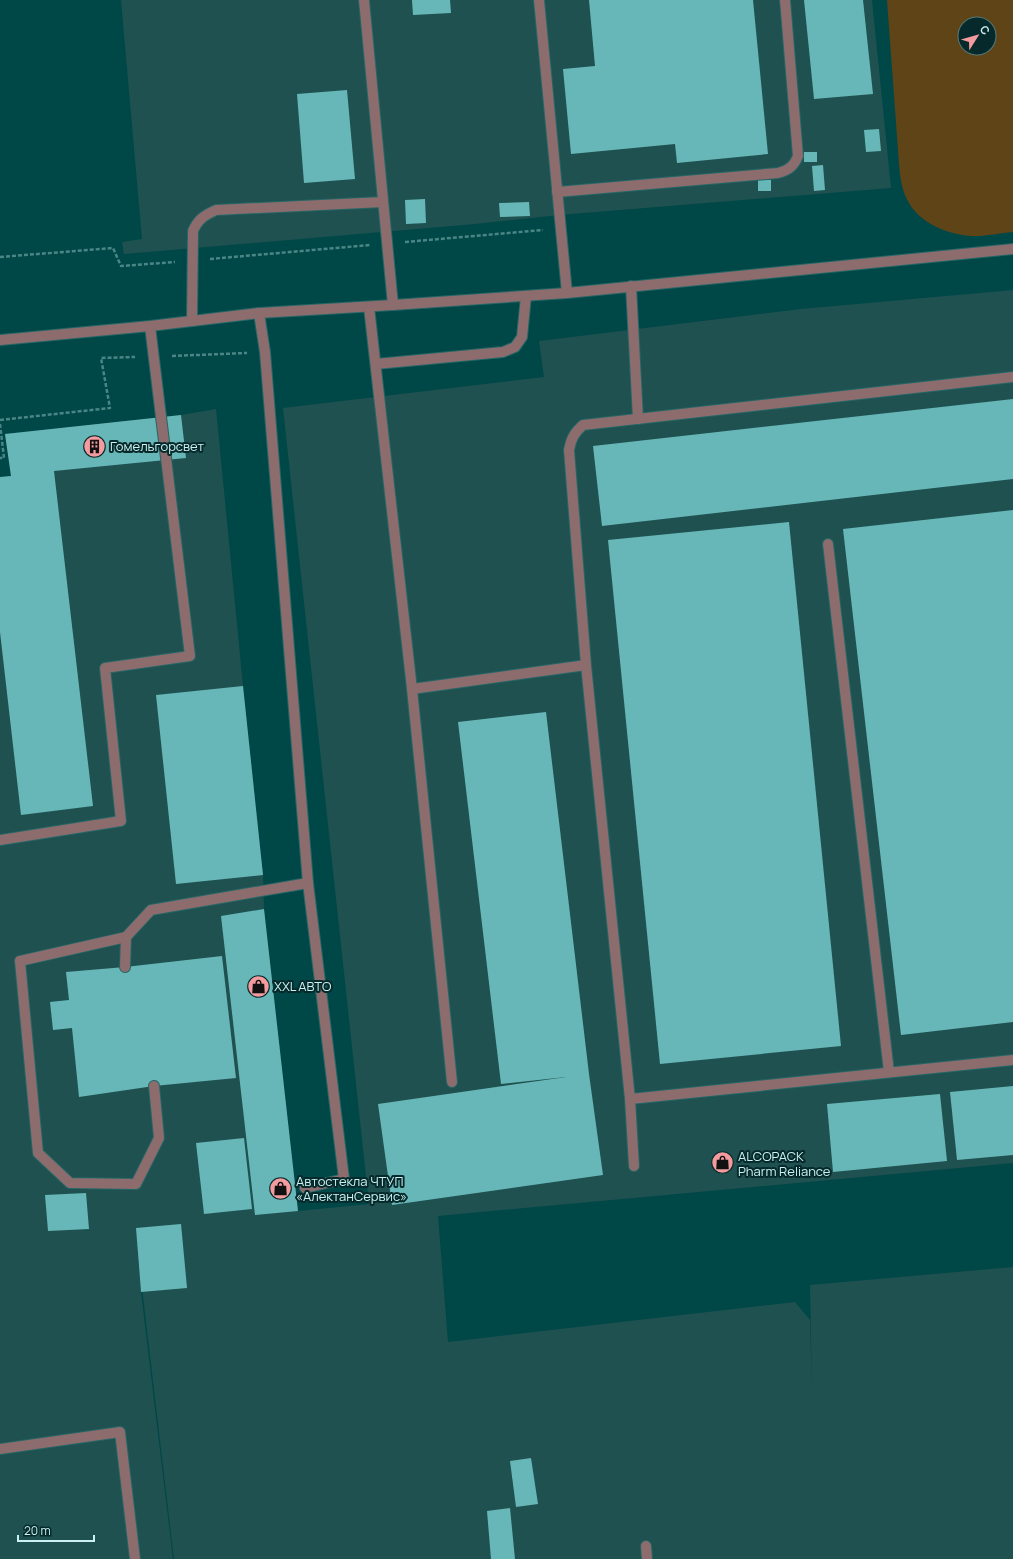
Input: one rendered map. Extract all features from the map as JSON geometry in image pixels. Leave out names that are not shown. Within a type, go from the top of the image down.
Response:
[{"type":"street","points":[[364,0],[393,305]]},
{"type":"street","points":[[539,0],[567,293]]},
{"type":"street","points":[[557,192],[778,173],[788,170],[794,164],[798,156],[785,0]]},
{"type":"street","points":[[192,321],[193,230],[196,222],[206,214],[216,210],[383,202]]},
{"type":"street","points":[[0,340],[150,326],[259,313],[567,293],[1013,249]]},
{"type":"street","points":[[631,286],[638,419]]},
{"type":"street","points":[[376,364],[503,352],[515,347],[522,337],[526,296]]},
{"type":"street","points":[[369,307],[412,689],[452,1082]]},
{"type":"street","points":[[259,313],[264,352],[308,883],[344,1179],[305,1188]]},
{"type":"street","points":[[0,840],[121,821],[105,668],[190,656],[150,326]]},
{"type":"street","points":[[634,1166],[630,1099],[586,665],[569,450],[571,440],[576,432],[583,426],[1013,377]]},
{"type":"street","points":[[828,544],[889,1072]]},
{"type":"street","points":[[412,689],[586,665]]},
{"type":"street","points":[[154,1086],[159,1138],[136,1184],[70,1183],[38,1153],[20,961],[126,937],[151,910],[308,883]]},
{"type":"street","points":[[125,968],[126,937]]},
{"type":"street","points":[[630,1099],[1013,1060]]},
{"type":"street","points":[[0,1449],[120,1432],[135,1559]]},
{"type":"street","points":[[646,1546],[647,1559]]},
{"type":"path","points":[[0,257],[112,248],[121,266],[560,228]]},
{"type":"path","points":[[0,420],[110,408],[101,358],[264,352]]},
{"type":"path","points":[[0,424],[4,458],[0,458]]},
{"type":"shaded area","points":[[121,0],[872,0],[891,188],[559,215],[475,224],[124,254],[122,242],[142,239]]},
{"type":"shaded area","points":[[887,0],[1013,0],[1013,232],[975,236],[961,235],[943,230],[927,222],[914,210],[907,199],[900,174]]},
{"type":"shaded area","points":[[1013,290],[1013,1163],[438,1216],[448,1342],[795,1302],[810,1320],[812,1392],[810,1285],[1013,1267],[1013,1559],[174,1559],[137,1245],[141,1292],[173,1559],[0,1559],[0,477],[11,476],[5,434],[181,415],[216,409],[263,875],[264,909],[298,1211],[369,1204],[283,408],[544,377],[539,341],[801,309]]},
{"type":"building","points":[[412,0],[450,0],[451,13],[413,15]]},
{"type":"building","points":[[589,0],[753,0],[768,154],[677,163],[675,144],[571,154],[563,69],[595,66]]},
{"type":"building","points":[[804,0],[863,0],[873,94],[814,99]]},
{"type":"building","points":[[347,90],[355,179],[304,183],[297,94]]},
{"type":"building","points":[[879,129],[881,151],[866,152],[864,130]]},
{"type":"building","points":[[804,152],[817,152],[817,162],[804,162]]},
{"type":"building","points":[[823,165],[825,190],[814,191],[812,166]]},
{"type":"building","points":[[758,180],[771,180],[771,191],[758,191]]},
{"type":"building","points":[[425,199],[426,223],[406,224],[405,200]]},
{"type":"building","points":[[529,202],[530,216],[500,217],[499,203]]},
{"type":"building","points":[[1013,399],[1013,479],[602,526],[593,446]]},
{"type":"building","points":[[181,415],[186,458],[54,471],[93,806],[21,815],[0,632],[0,477],[11,476],[5,434]]},
{"type":"building","points":[[1013,510],[1013,1022],[901,1035],[843,529]]},
{"type":"building","points":[[789,522],[841,1046],[660,1064],[608,540]]},
{"type":"building","points":[[243,686],[263,875],[176,884],[156,695]]},
{"type":"building","points":[[546,712],[589,1074],[603,1175],[392,1205],[378,1104],[566,1077],[501,1084],[458,722]]},
{"type":"building","points":[[264,909],[298,1211],[255,1215],[221,916]]},
{"type":"building","points":[[222,956],[236,1078],[154,1086],[79,1097],[72,1028],[53,1030],[50,1002],[69,1000],[66,972]]},
{"type":"building","points":[[1013,1086],[1013,1155],[957,1160],[950,1092]]},
{"type":"building","points":[[940,1094],[947,1161],[833,1172],[827,1104]]},
{"type":"building","points":[[244,1138],[252,1209],[204,1214],[196,1143]]},
{"type":"building","points":[[86,1193],[89,1229],[48,1231],[45,1195]]},
{"type":"building","points":[[181,1224],[187,1288],[141,1292],[136,1228]]},
{"type":"building","points":[[531,1458],[538,1504],[516,1507],[510,1461]]},
{"type":"building","points":[[510,1508],[515,1559],[491,1559],[487,1511]]},
{"type":"place","name":"Гомельгорсвет","points":[[95,446]]},
{"type":"place","name":"XXL АВТО","points":[[259,986]]},
{"type":"place","name":"ALCOPACK Pharm Reliance","points":[[723,1163]]},
{"type":"place","name":"Автостекла ЧТУП «АлектанСервис»","points":[[281,1188]]}]
